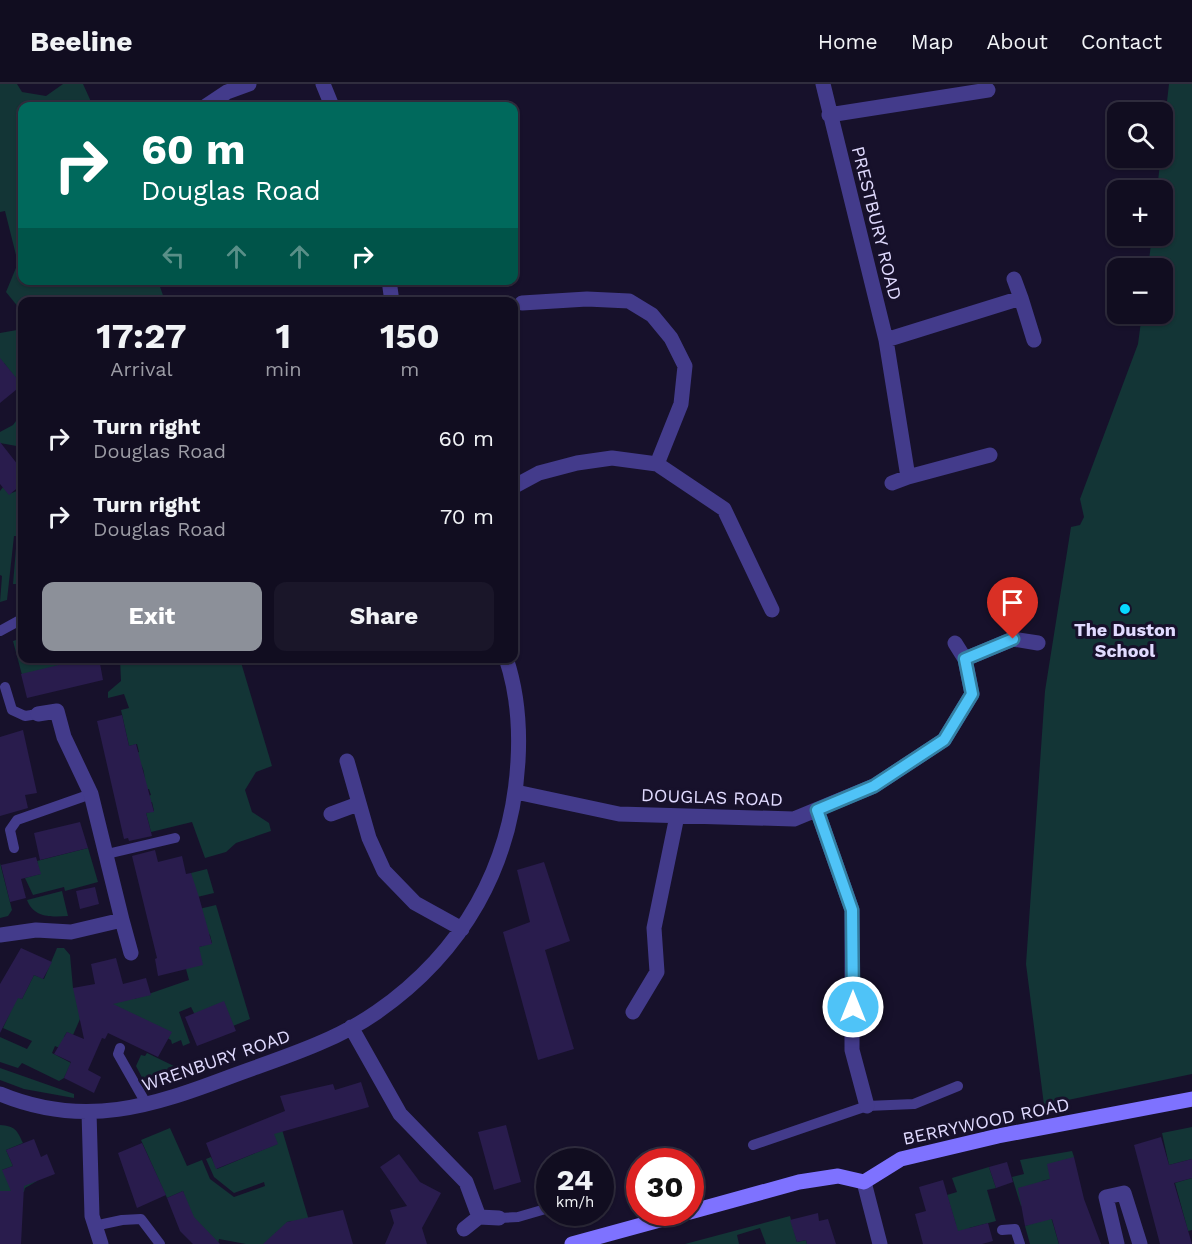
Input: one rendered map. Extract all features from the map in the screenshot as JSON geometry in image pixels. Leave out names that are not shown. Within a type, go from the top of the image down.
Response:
[{"type":"street","points":[[212,102],[227,92],[249,84]]},
{"type":"street","points":[[323,84],[330,102]]},
{"type":"street","name":"PRESTBURY ROAD","points":[[823,84],[886,340],[908,477]]},
{"type":"street","points":[[829,115],[988,90]]},
{"type":"street","points":[[1014,279],[1034,340]]},
{"type":"street","points":[[886,340],[1021,298]]},
{"type":"street","points":[[522,303],[587,299],[629,301],[652,315],[671,338],[685,366],[681,404],[657,464]]},
{"type":"street","points":[[892,483],[990,455]]},
{"type":"street","points":[[518,484],[539,473],[577,463],[612,458],[657,464],[724,509],[772,610]]},
{"type":"street","points":[[965,659],[1013,639],[1038,643]]},
{"type":"street","name":"DOUGLAS ROAD","points":[[516,792],[619,814],[794,819],[874,786],[944,740],[972,694],[965,659],[955,643]]},
{"type":"street","name":"WRENBURY ROAD","points":[[0,1094],[15,1100],[55,1109],[89,1112],[147,1105],[306,1048],[351,1027],[404,992],[429,971],[462,929],[489,886],[508,833],[516,792],[519,734],[512,674],[508,663]]},
{"type":"street","points":[[38,714],[57,711],[64,737],[91,794],[130,953]]},
{"type":"street","points":[[347,761],[369,838],[384,872],[415,903],[462,929]]},
{"type":"street","points":[[331,814],[358,804]]},
{"type":"street","points":[[817,810],[852,910],[852,1050],[867,1106]]},
{"type":"street","points":[[633,1012],[657,972],[654,928],[678,816]]},
{"type":"street","points":[[0,935],[36,930],[71,932],[122,920]]},
{"type":"street","points":[[351,1027],[400,1114],[466,1182],[479,1217]]},
{"type":"street","name":"BERRYWOOD ROAD","points":[[864,1182],[901,1159],[998,1136],[1192,1099]]},
{"type":"street","points":[[89,1112],[94,1226],[101,1244]]},
{"type":"street","points":[[704,1208],[799,1182],[838,1176],[864,1182],[880,1244]]},
{"type":"street","points":[[1117,1244],[1106,1197],[1124,1193],[1140,1244]]},
{"type":"street","points":[[464,1229],[479,1217],[499,1218]]},
{"type":"street","points":[[572,1244],[597,1240],[643,1226]]},
{"type":"lane","points":[[0,631],[18,621]]},
{"type":"lane","points":[[5,687],[12,710],[25,716],[38,714]]},
{"type":"lane","points":[[14,848],[10,830],[17,820],[91,794]]},
{"type":"lane","points":[[107,854],[176,838]]},
{"type":"lane","points":[[120,1047],[118,1054],[147,1105]]},
{"type":"lane","points":[[753,1145],[867,1106],[914,1104],[958,1086]]},
{"type":"lane","points":[[499,1218],[518,1218],[536,1212]]},
{"type":"lane","points":[[94,1226],[122,1220],[141,1219],[160,1244]]},
{"type":"lane","points":[[1002,1230],[1015,1229],[1020,1244]]},
{"type":"green space","points":[[0,84],[17,84],[22,92],[46,96],[63,84],[83,84],[91,102],[18,102],[18,263],[5,211],[0,212]]},
{"type":"green space","name":"The Duston School","points":[[1169,84],[1192,84],[1192,1074],[1044,1105],[1026,964],[1045,691],[1071,527],[1080,525],[1084,517],[1080,499],[1138,344],[1141,324],[1173,324],[1173,258],[1149,258],[1151,246],[1173,246],[1173,180],[1158,180],[1159,168],[1173,168],[1173,102],[1167,102]]},
{"type":"green space","points":[[18,263],[18,285],[159,285],[164,297],[18,297],[18,307],[6,292]]},
{"type":"green space","points":[[17,330],[18,377],[16,379],[4,363],[0,366],[0,333]]},
{"type":"green space","points":[[18,418],[18,446],[0,443],[0,432],[13,425]]},
{"type":"green space","points":[[3,487],[9,494],[18,491],[18,584],[13,584],[17,536],[14,536],[7,600],[0,602],[2,576],[0,575],[0,491]]},
{"type":"green space","points":[[18,639],[18,660],[13,641]]},
{"type":"green space","points":[[19,663],[71,663],[22,675]]},
{"type":"green space","points":[[120,663],[241,663],[272,766],[256,772],[245,790],[252,812],[269,823],[271,831],[236,843],[226,852],[205,858],[192,822],[151,832],[146,813],[154,811],[152,802],[144,804],[143,798],[151,795],[149,789],[141,791],[144,771],[132,754],[139,752],[137,744],[129,746],[121,710],[129,708],[124,694],[108,698],[108,692],[121,681]]},
{"type":"green space","points":[[88,848],[98,882],[65,891],[64,887],[33,895],[25,878],[40,874],[37,861]]},
{"type":"green space","points":[[0,863],[12,910],[8,916],[0,918]]},
{"type":"green space","points":[[207,869],[214,893],[193,898],[191,873]]},
{"type":"green space","points":[[62,891],[68,916],[44,915],[34,910],[27,900]]},
{"type":"green space","points":[[216,905],[250,1019],[233,1026],[194,1013],[191,1007],[179,1012],[190,1043],[183,1046],[181,1040],[172,1044],[167,1038],[80,1019],[73,1035],[67,1032],[64,1037],[66,1051],[55,1046],[52,1053],[71,1063],[64,1078],[59,1081],[22,1063],[18,1068],[0,1062],[0,1037],[27,1049],[32,1041],[3,1028],[14,1004],[3,990],[22,999],[34,975],[44,979],[57,948],[64,948],[70,955],[73,988],[134,999],[189,980],[186,969],[199,947],[212,943],[210,935],[182,913]]},
{"type":"green space","points":[[147,1053],[178,1068],[180,1077],[147,1087],[136,1066],[141,1055],[145,1056]]},
{"type":"green space","points":[[0,1068],[74,1094],[74,1098],[24,1089],[0,1080]]},
{"type":"green space","points":[[278,1116],[316,1244],[292,1221],[287,1222],[283,1230],[275,1233],[277,1241],[266,1244],[246,1244],[219,1239],[218,1244],[190,1214],[183,1191],[167,1198],[141,1140],[170,1128],[187,1166],[202,1160],[210,1179],[234,1197],[265,1186],[264,1182],[234,1193],[214,1177],[206,1159],[211,1157],[217,1169],[277,1144],[268,1121]]},
{"type":"green space","points":[[0,1125],[9,1126],[15,1130],[23,1143],[6,1150],[13,1166],[2,1170],[34,1176],[37,1181],[25,1188],[24,1192],[0,1191]]},
{"type":"green space","points":[[1192,1127],[1192,1159],[1169,1165],[1162,1133]]},
{"type":"green space","points":[[1072,1151],[1074,1157],[1050,1179],[1042,1181],[1039,1201],[1021,1206],[1012,1177],[1024,1174],[1020,1160]]},
{"type":"green space","points":[[989,1167],[996,1188],[987,1190],[996,1221],[969,1228],[972,1244],[955,1231],[956,1225],[947,1195],[957,1192],[952,1178]]},
{"type":"green space","points":[[1192,1178],[1192,1230],[1188,1231],[1175,1183]]},
{"type":"green space","points":[[790,1216],[797,1242],[806,1240],[807,1244],[766,1244],[760,1228],[737,1235],[739,1244],[685,1244]]},
{"type":"green space","points":[[1051,1217],[1059,1244],[1030,1244],[1025,1226]]},
{"type":"building","points":[[0,358],[18,380],[18,388],[0,403]]},
{"type":"building","points":[[0,442],[18,465],[18,487],[9,495],[0,484]]},
{"type":"building","points":[[67,663],[100,663],[103,680],[27,698],[21,674]]},
{"type":"building","points":[[122,715],[129,746],[136,744],[154,812],[146,813],[152,836],[129,841],[128,838],[124,839],[97,721]]},
{"type":"building","points":[[23,730],[37,793],[25,795],[28,808],[0,816],[0,737]]},
{"type":"building","points":[[80,822],[88,848],[40,860],[34,833]]},
{"type":"building","points":[[155,850],[158,862],[182,856],[186,874],[191,873],[212,944],[199,947],[203,965],[158,976],[155,959],[157,958],[132,856]]},
{"type":"building","points":[[36,857],[41,874],[21,879],[26,898],[10,902],[1,865]]},
{"type":"building","points":[[544,862],[570,941],[545,950],[574,1049],[538,1060],[503,932],[530,922],[517,870]]},
{"type":"building","points":[[95,887],[99,904],[80,909],[76,891]]},
{"type":"building","points":[[21,948],[52,962],[43,979],[34,975],[22,999],[18,998],[0,1033],[0,984]]},
{"type":"building","points":[[116,958],[123,984],[146,978],[151,995],[113,1004],[172,1032],[158,1057],[108,1033],[105,1039],[102,1038],[88,1070],[101,1077],[94,1093],[64,1078],[71,1062],[54,1054],[67,1032],[84,1039],[73,988],[95,984],[91,964]]},
{"type":"building","points":[[224,1001],[236,1031],[197,1046],[185,1017]]},
{"type":"building","points":[[361,1082],[369,1107],[274,1134],[278,1144],[216,1169],[206,1143],[285,1111],[280,1096],[333,1084],[335,1090]]},
{"type":"building","points":[[506,1125],[521,1182],[494,1190],[478,1132]]},
{"type":"building","points":[[1161,1137],[1169,1165],[1192,1159],[1192,1178],[1174,1183],[1192,1244],[1160,1244],[1134,1145]]},
{"type":"building","points":[[34,1139],[41,1157],[47,1154],[55,1174],[24,1186],[21,1244],[0,1244],[0,1191],[11,1191],[2,1170],[13,1166],[6,1150]]},
{"type":"building","points":[[142,1143],[166,1195],[137,1208],[118,1153]]},
{"type":"building","points":[[399,1154],[420,1182],[441,1193],[422,1228],[427,1244],[385,1244],[394,1223],[390,1210],[407,1206],[380,1167]]},
{"type":"building","points":[[1074,1157],[1084,1199],[1101,1244],[1059,1244],[1052,1219],[1025,1226],[1018,1188],[1050,1179],[1047,1164]]},
{"type":"building","points":[[1007,1162],[1013,1182],[996,1188],[989,1167]]},
{"type":"building","points":[[943,1180],[958,1231],[988,1223],[993,1241],[982,1244],[923,1244],[915,1214],[926,1211],[919,1187]]},
{"type":"building","points":[[183,1191],[194,1217],[220,1244],[193,1244],[180,1231],[167,1198]]},
{"type":"building","points":[[343,1210],[353,1244],[263,1244],[287,1222]]},
{"type":"building","points":[[818,1213],[819,1221],[828,1219],[836,1244],[807,1244],[806,1240],[797,1242],[790,1220]]},
{"type":"place","name":"The Duston School","points":[[1125,609]]},
{"type":"route","points":[[853,1007],[852,910],[817,810],[874,786],[944,740],[972,694],[965,659],[1013,639]]}]
